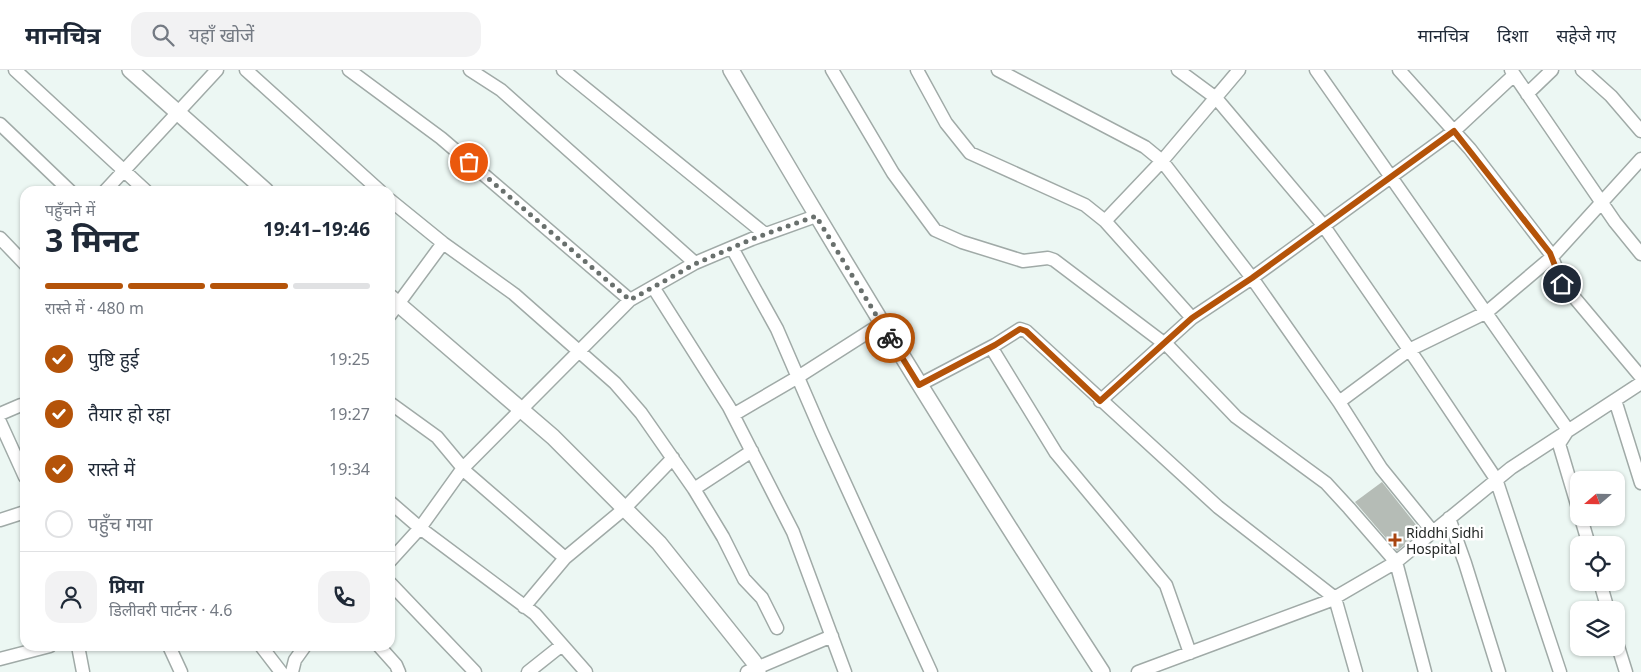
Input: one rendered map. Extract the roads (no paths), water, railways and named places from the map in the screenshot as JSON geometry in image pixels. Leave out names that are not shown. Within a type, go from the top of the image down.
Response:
[{"type":"street","points":[[15,70],[141,186]]},
{"type":"street","points":[[130,70],[260,186]]},
{"type":"street","points":[[110,186],[179,114],[217,70]]},
{"type":"street","points":[[246,70],[374,186]]},
{"type":"street","points":[[349,70],[441,138],[630,300]]},
{"type":"street","points":[[470,70],[501,90],[695,264]]},
{"type":"street","points":[[563,70],[765,234]]},
{"type":"street","points":[[832,70],[893,173],[935,230],[962,242],[1024,261],[1048,258],[1054,260],[1165,344],[1236,417],[1326,483],[1396,562],[1425,672]]},
{"type":"street","points":[[917,70],[946,123],[970,153],[1085,204],[1105,221],[1192,318]]},
{"type":"street","points":[[998,70],[1145,147],[1162,161],[1252,278],[1339,402],[1381,468],[1432,532]]},
{"type":"street","points":[[1178,70],[1216,98],[1322,225],[1496,479],[1560,672]]},
{"type":"street","points":[[1105,221],[1162,161],[1239,70]]},
{"type":"street","points":[[1316,70],[1568,430]]},
{"type":"street","points":[[1399,70],[1454,131],[1552,257],[1562,284],[1641,377]]},
{"type":"street","points":[[1527,94],[1552,70]]},
{"type":"street","points":[[1582,70],[1611,96],[1641,132]]},
{"type":"street","points":[[733,71],[816,216],[919,385],[991,502],[1102,672]]},
{"type":"street","points":[[1100,401],[1192,318],[1252,278],[1322,225],[1454,131],[1512,72],[1601,203],[1641,254]]},
{"type":"street","points":[[0,124],[65,186]]},
{"type":"street","points":[[1339,402],[1409,350],[1487,312],[1552,257],[1641,159]]},
{"type":"street","points":[[395,204],[443,243],[514,294],[615,383],[641,413],[694,489],[744,579],[762,598],[777,628]]},
{"type":"street","points":[[395,556],[420,528],[463,468],[630,300],[695,264],[765,234],[816,216]]},
{"type":"street","points":[[0,238],[20,259]]},
{"type":"street","points":[[395,303],[443,243]]},
{"type":"street","points":[[732,248],[777,329],[931,672]]},
{"type":"street","points":[[653,286],[733,415],[793,532],[845,672]]},
{"type":"street","points":[[395,307],[553,438],[659,543],[754,670],[832,636]]},
{"type":"street","points":[[733,415],[882,324]]},
{"type":"street","points":[[919,385],[992,347],[1020,329],[1026,331],[1100,401],[1218,507],[1335,598],[1356,672]]},
{"type":"street","points":[[992,347],[1056,453],[1166,585],[1190,653]]},
{"type":"street","points":[[1138,672],[1335,598],[1396,562],[1496,479],[1641,383]]},
{"type":"street","points":[[1615,400],[1641,483]]},
{"type":"street","points":[[0,414],[20,405]]},
{"type":"street","points":[[395,408],[437,437],[463,468],[566,558]]},
{"type":"street","points":[[0,422],[20,466]]},
{"type":"street","points":[[1568,430],[1559,444],[1570,481]]},
{"type":"street","points":[[694,489],[752,451]]},
{"type":"street","points":[[524,606],[566,558],[624,509],[673,458]]},
{"type":"street","points":[[395,506],[420,528],[535,614],[586,672]]},
{"type":"street","points":[[0,520],[20,514]]},
{"type":"street","points":[[1449,518],[1465,562],[1499,672]]},
{"type":"street","points":[[395,588],[474,672]]},
{"type":"street","points":[[528,672],[562,645]]},
{"type":"street","points":[[0,660],[32,651]]},
{"type":"street","points":[[79,651],[84,672]]},
{"type":"street","points":[[171,651],[180,672]]},
{"type":"street","points":[[265,651],[281,672]]},
{"type":"street","points":[[292,672],[295,660],[301,651]]},
{"type":"street","points":[[383,651],[396,665],[399,672]]},
{"type":"street","points":[[1621,656],[1626,672]]},
{"type":"place","name":"Riddhi Sidhi Hospital","points":[[1395,540]]}]
